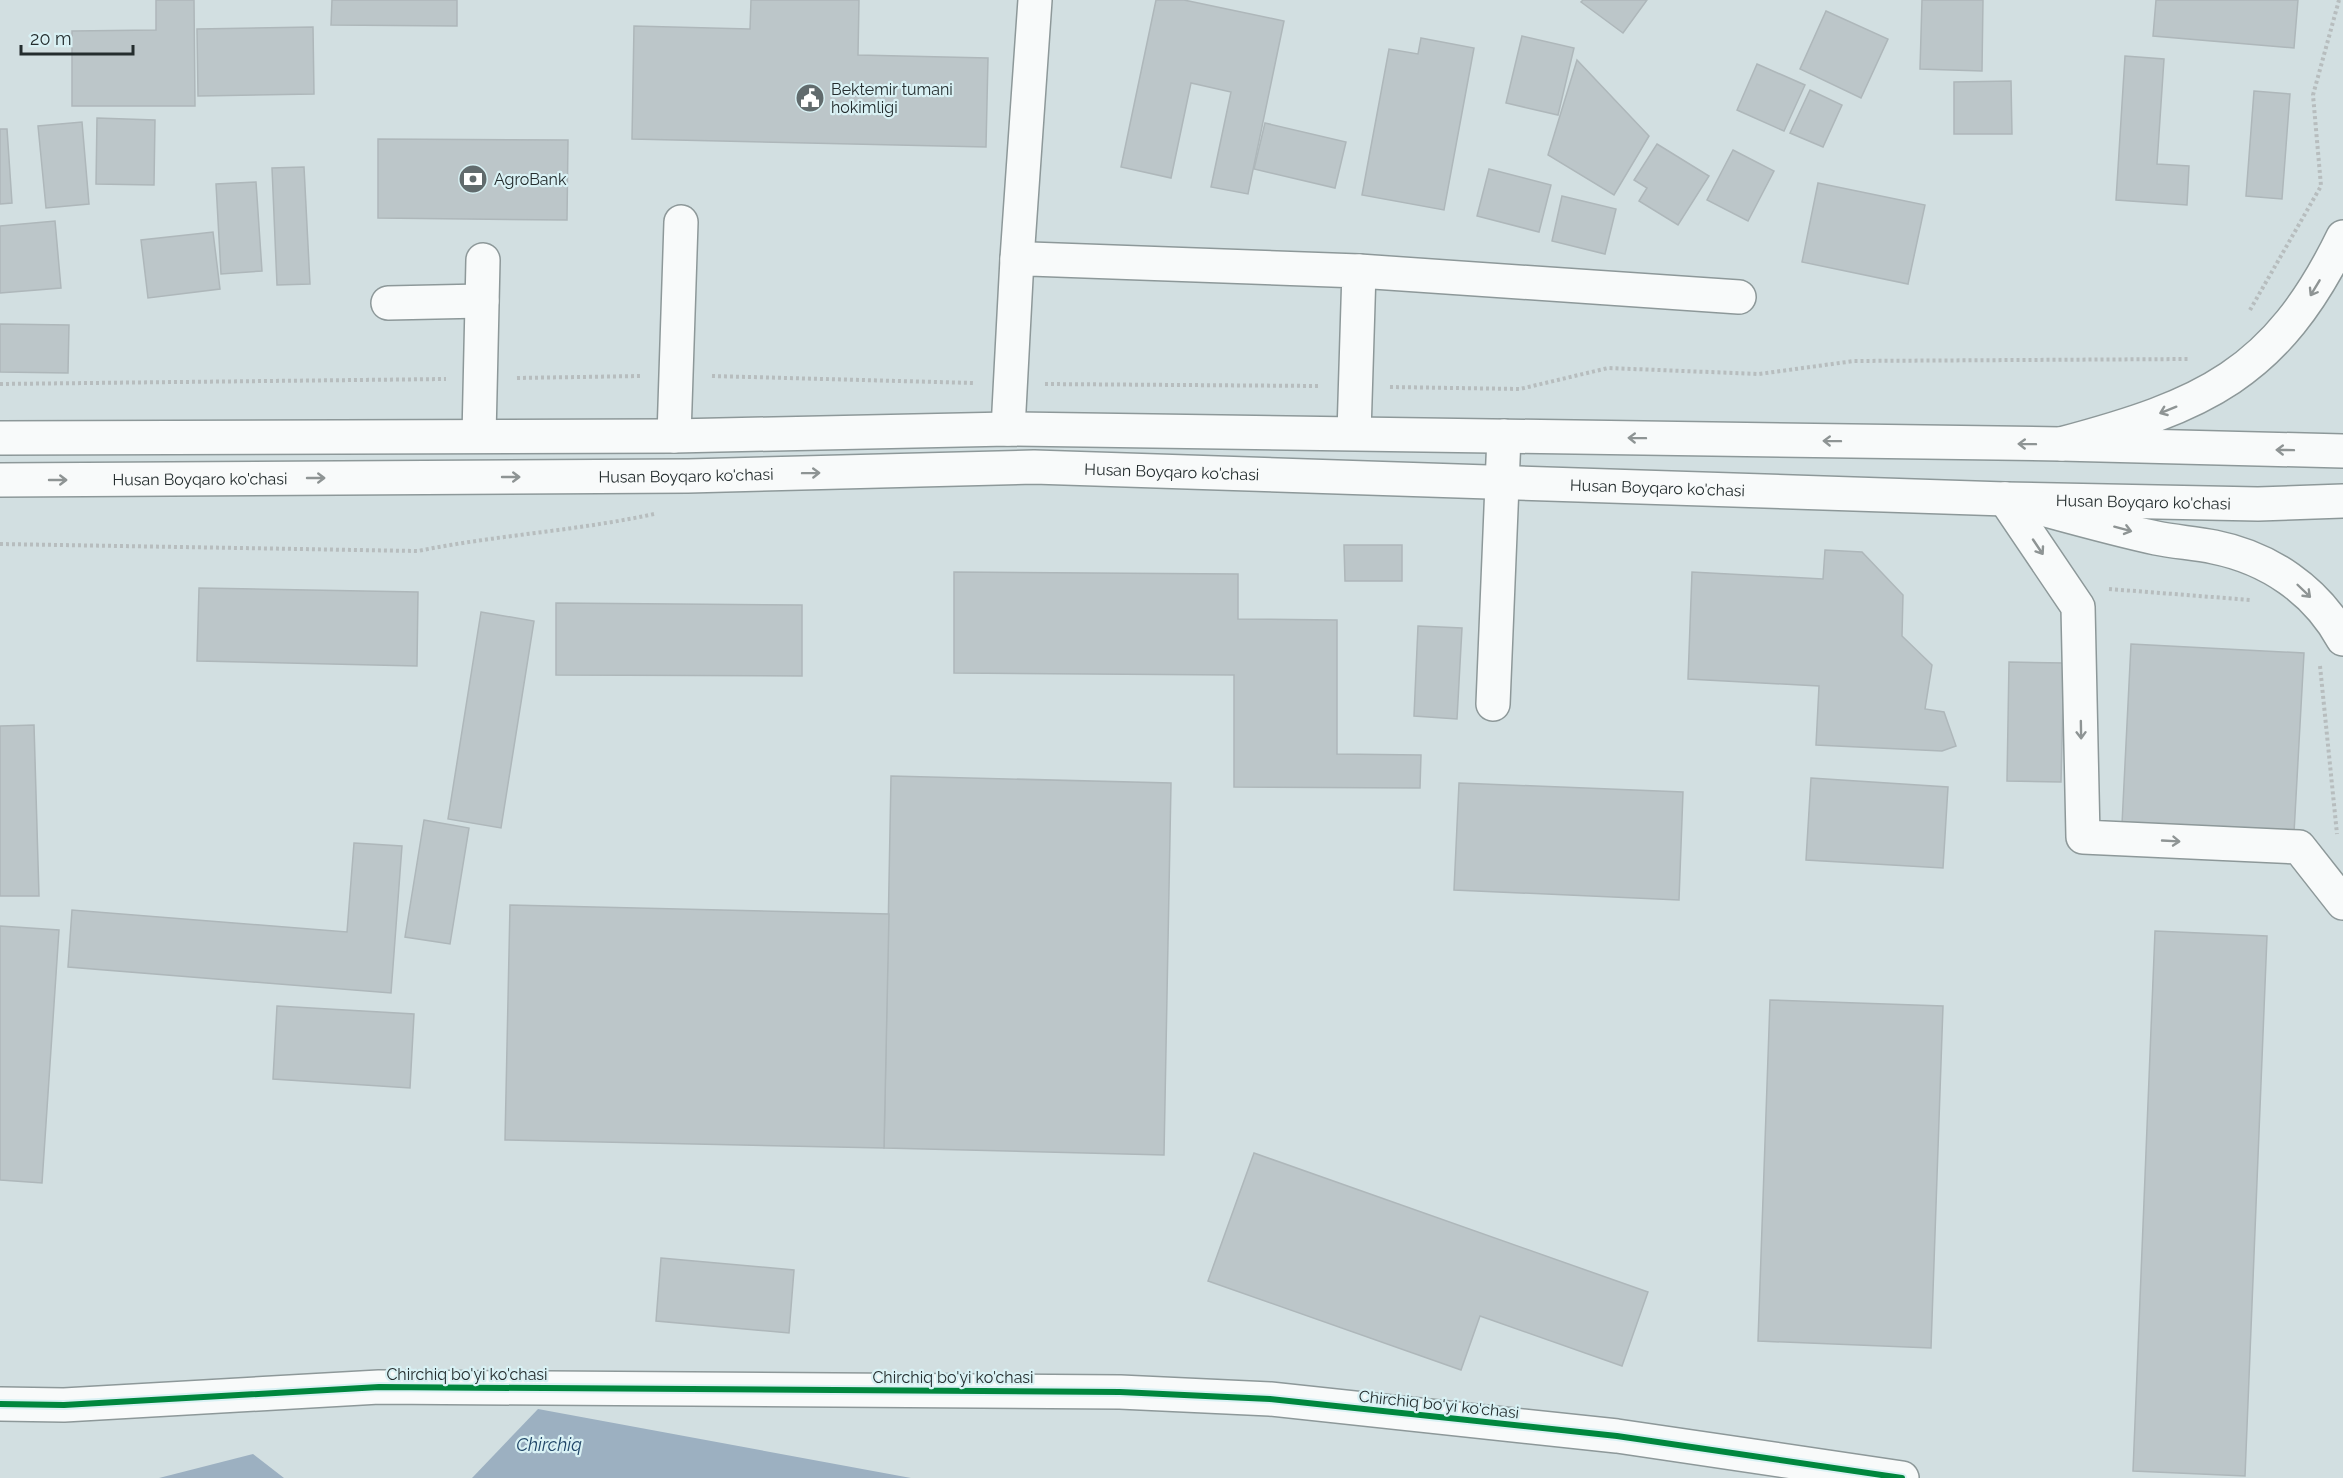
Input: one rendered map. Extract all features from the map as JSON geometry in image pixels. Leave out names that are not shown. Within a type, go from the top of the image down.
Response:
[{"type":"main road","points":[[1008,429],[1035,0]]},
{"type":"main road","points":[[674,436],[681,222]]},
{"type":"main road","points":[[2061,444],[2164,413],[2214,390],[2237,375],[2258,359],[2294,318],[2323,274],[2343,237]]},
{"type":"main road","points":[[1017,259],[1359,271],[1739,297]]},
{"type":"main road","points":[[479,436],[483,260]]},
{"type":"main road","points":[[1354,433],[1359,271]]},
{"type":"main road","points":[[388,303],[482,301]]},
{"type":"main road","points":[[0,438],[674,436],[1008,429],[2061,444],[2343,451]]},
{"type":"main road","points":[[1493,704],[1504,436]]},
{"type":"main road","name":"Husan Boyqaro ko'chasi","points":[[0,480],[677,476],[1034,467],[2005,499],[2258,504],[2343,501]]},
{"type":"main road","points":[[2005,499],[2078,607],[2083,837],[2299,847],[2343,903]]},
{"type":"main road","points":[[2005,499],[2156,538],[2217,548],[2257,561],[2288,576],[2330,615],[2343,639]]},
{"type":"main road","name":"Chirchiq bo'yi ko'chasi","points":[[0,1404],[64,1405],[379,1387],[1120,1392],[1270,1399],[1617,1436],[1902,1478]]},
{"type":"path","points":[[2246,317],[2321,186],[2313,95],[2339,0]]},
{"type":"path","points":[[0,384],[676,376],[1010,384],[1520,389],[1608,368],[1759,374],[1854,361],[2157,362],[2194,359]]},
{"type":"path","points":[[0,544],[418,551],[477,539],[605,525],[657,514]]},
{"type":"path","points":[[2063,585],[2262,601]]},
{"type":"path","points":[[2319,662],[2337,836]]},
{"type":"water","name":"Chirchiq","points":[[538,1409],[911,1478],[472,1478]]},
{"type":"water","points":[[253,1454],[284,1478],[159,1478]]},
{"type":"building","points":[[156,0],[194,0],[195,106],[72,106],[72,31],[156,30]]},
{"type":"building","points":[[332,0],[457,0],[457,26],[331,25]]},
{"type":"building","name":"Bektemir tumani hokimligi","points":[[751,0],[859,0],[858,55],[988,58],[986,147],[632,139],[634,26],[750,29]]},
{"type":"building","points":[[1156,0],[1184,0],[1284,21],[1248,194],[1211,187],[1231,92],[1191,83],[1171,178],[1121,167]]},
{"type":"building","points":[[1583,0],[1647,0],[1623,33],[1581,2]]},
{"type":"building","points":[[1922,0],[1983,0],[1982,71],[1920,69]]},
{"type":"building","points":[[2156,0],[2298,0],[2294,48],[2153,36]]},
{"type":"building","points":[[1826,11],[1888,39],[1861,98],[1800,69]]},
{"type":"building","points":[[313,27],[314,94],[198,96],[197,29]]},
{"type":"building","points":[[1522,36],[1574,48],[1558,115],[1506,103]]},
{"type":"building","points":[[1421,38],[1474,48],[1444,210],[1362,195],[1389,49],[1418,54]]},
{"type":"building","points":[[2125,56],[2164,59],[2157,164],[2189,166],[2187,205],[2116,200]]},
{"type":"building","points":[[1577,60],[1649,136],[1614,195],[1548,155]]},
{"type":"building","points":[[1757,64],[1805,85],[1784,131],[1737,110]]},
{"type":"building","points":[[2011,81],[2012,134],[1954,134],[1954,82]]},
{"type":"building","points":[[1810,90],[1842,105],[1823,147],[1790,133]]},
{"type":"building","points":[[2254,91],[2290,94],[2282,199],[2246,196]]},
{"type":"building","points":[[97,118],[155,120],[154,185],[96,184]]},
{"type":"building","points":[[82,122],[89,204],[46,208],[38,126]]},
{"type":"building","points":[[1265,123],[1346,142],[1335,188],[1254,169]]},
{"type":"building","points":[[0,129],[7,129],[12,203],[0,204]]},
{"type":"building","name":"AgroBank","points":[[378,139],[568,140],[567,220],[378,218]]},
{"type":"building","points":[[1657,144],[1709,176],[1678,225],[1639,201],[1647,188],[1634,180]]},
{"type":"building","points":[[1733,150],[1774,171],[1748,221],[1707,200]]},
{"type":"building","points":[[304,167],[310,284],[277,285],[272,168]]},
{"type":"building","points":[[1489,169],[1551,185],[1539,232],[1477,216]]},
{"type":"building","points":[[256,182],[262,271],[221,274],[216,184]]},
{"type":"building","points":[[1818,183],[1925,205],[1908,284],[1802,262]]},
{"type":"building","points":[[1562,196],[1616,209],[1605,254],[1552,241]]},
{"type":"building","points":[[55,221],[61,288],[0,293],[0,226]]},
{"type":"building","points":[[213,232],[220,289],[148,298],[141,240]]},
{"type":"building","points":[[0,324],[69,325],[68,373],[0,372]]},
{"type":"building","points":[[1344,545],[1402,545],[1402,581],[1345,581]]},
{"type":"building","points":[[1825,550],[1862,552],[1903,595],[1902,636],[1932,665],[1925,709],[1944,712],[1956,746],[1942,751],[1816,745],[1819,686],[1688,679],[1692,572],[1823,579]]},
{"type":"building","points":[[954,572],[1238,574],[1238,619],[1337,620],[1337,754],[1421,755],[1420,788],[1234,787],[1234,675],[954,673]]},
{"type":"building","points":[[199,588],[418,592],[417,666],[197,661]]},
{"type":"building","points":[[556,603],[802,605],[802,676],[556,675]]},
{"type":"building","points":[[481,612],[534,621],[501,828],[448,819]]},
{"type":"building","points":[[1418,626],[1462,628],[1457,719],[1414,716]]},
{"type":"building","points":[[2131,644],[2304,653],[2294,833],[2122,824]]},
{"type":"building","points":[[2009,662],[2064,663],[2061,782],[2007,781]]},
{"type":"building","points":[[34,725],[39,896],[0,896],[0,726]]},
{"type":"building","points":[[891,776],[1171,783],[1164,1155],[884,1148]]},
{"type":"building","points":[[1811,778],[1948,787],[1943,868],[1806,860]]},
{"type":"building","points":[[1459,783],[1683,792],[1679,900],[1454,890]]},
{"type":"building","points":[[424,820],[469,828],[450,944],[405,937]]},
{"type":"building","points":[[354,843],[402,846],[391,993],[68,967],[72,910],[347,932]]},
{"type":"building","points":[[510,905],[889,914],[884,1148],[505,1140]]},
{"type":"building","points":[[0,926],[59,930],[42,1183],[0,1180]]},
{"type":"building","points":[[2155,931],[2267,936],[2245,1476],[2133,1471]]},
{"type":"building","points":[[1770,1000],[1943,1006],[1931,1348],[1758,1341]]},
{"type":"building","points":[[277,1006],[414,1014],[410,1088],[273,1079]]},
{"type":"building","points":[[1254,1153],[1648,1292],[1622,1366],[1480,1316],[1461,1370],[1208,1281]]},
{"type":"building","points":[[661,1258],[794,1270],[789,1333],[656,1321]]},
{"type":"cycle path","points":[[0,1404],[64,1405],[379,1387],[1120,1392],[1270,1399],[1617,1436],[1902,1478]]},
{"type":"place","name":"Bektemir tumani hokimligi","points":[[810,98]]},
{"type":"place","name":"AgroBank","points":[[473,179]]}]
